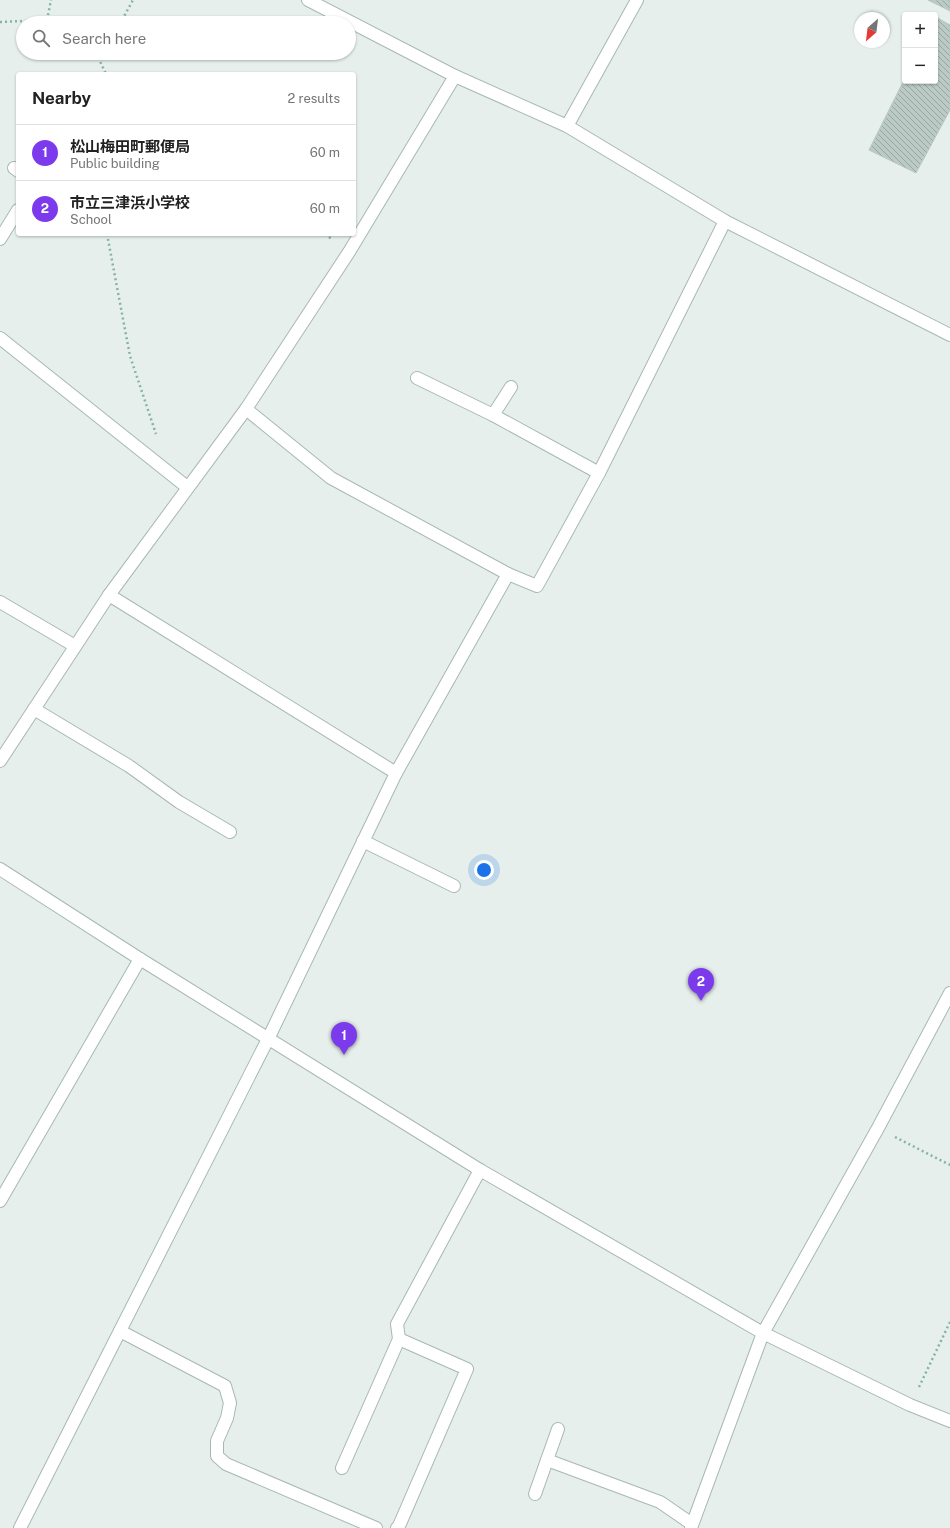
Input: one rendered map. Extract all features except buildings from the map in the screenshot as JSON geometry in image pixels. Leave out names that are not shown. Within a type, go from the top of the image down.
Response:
[{"type":"street","points":[[308,0],[339,16]]},
{"type":"street","points":[[567,126],[636,0]]},
{"type":"street","points":[[356,25],[455,76],[567,126],[725,221],[950,335]]},
{"type":"street","points":[[0,761],[108,595],[246,409],[349,252],[455,76]]},
{"type":"street","points":[[0,239],[16,213]]},
{"type":"street","points":[[246,409],[331,478],[508,574],[537,586],[599,473],[725,221]]},
{"type":"street","points":[[0,338],[188,487]]},
{"type":"street","points":[[417,378],[493,415],[599,473]]},
{"type":"street","points":[[493,415],[511,387]]},
{"type":"street","points":[[20,1528],[269,1038],[396,773],[508,574]]},
{"type":"street","points":[[108,595],[396,773]]},
{"type":"street","points":[[0,602],[75,646]]},
{"type":"street","points":[[34,709],[129,766],[179,802],[230,832]]},
{"type":"street","points":[[363,841],[454,886]]},
{"type":"street","points":[[0,869],[140,959],[480,1170],[763,1333],[910,1405],[950,1421]]},
{"type":"street","points":[[0,1201],[140,959]]},
{"type":"street","points":[[547,1460],[660,1502],[692,1526],[763,1333],[878,1128],[950,993]]},
{"type":"street","points":[[342,1468],[399,1339],[397,1324],[480,1170]]},
{"type":"street","points":[[120,1331],[225,1386],[230,1403],[227,1418],[217,1441],[217,1456],[226,1464],[376,1528]]},
{"type":"street","points":[[397,1528],[467,1369],[399,1339]]},
{"type":"street","points":[[535,1494],[558,1429]]},
{"type":"path","points":[[48,16],[51,0]]},
{"type":"path","points":[[124,16],[133,0]]},
{"type":"path","points":[[0,22],[16,21]]},
{"type":"path","points":[[99,60],[104,72]]},
{"type":"path","points":[[108,236],[130,356],[156,435]]},
{"type":"path","points":[[878,1128],[950,1165]]},
{"type":"path","points":[[910,1405],[950,1322]]},
{"type":"place","name":"市立三津浜小学校","points":[[701,1001]]},
{"type":"place","name":"松山梅田町郵便局","points":[[344,1055]]}]
